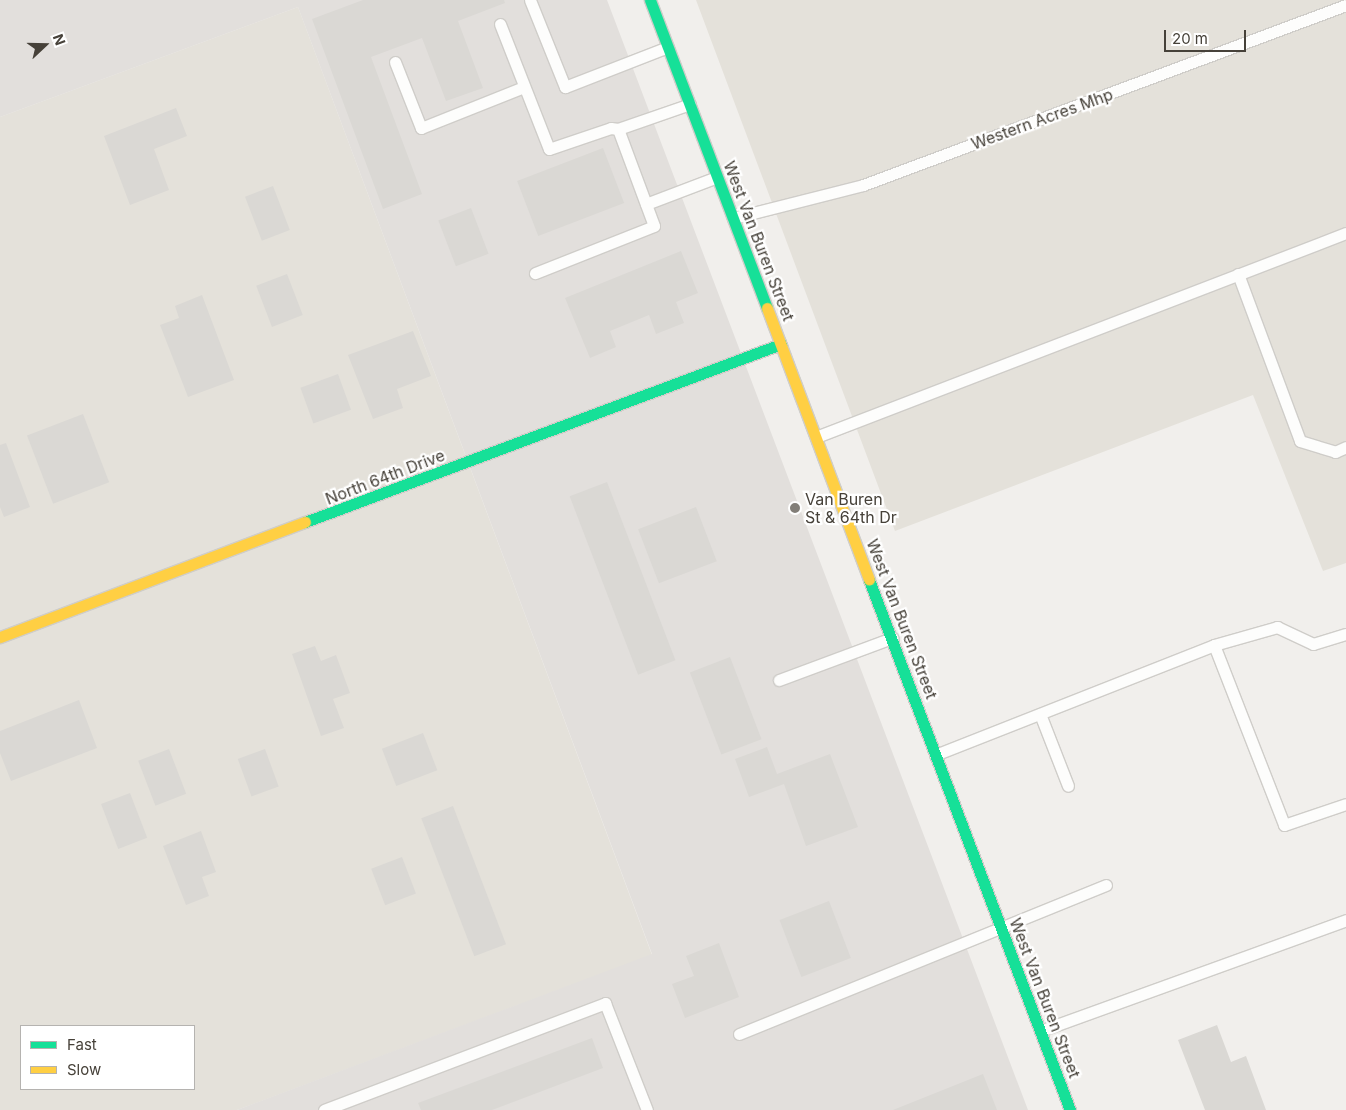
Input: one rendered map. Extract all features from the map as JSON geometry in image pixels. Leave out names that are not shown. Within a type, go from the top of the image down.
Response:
[{"type":"main road","name":"West Van Buren Street","points":[[650,0],[1070,1110]]},
{"type":"main road","name":"North 64th Drive","points":[[0,637],[781,344]]},
{"type":"lane","points":[[530,0],[565,87],[668,47]]},
{"type":"lane","name":"Western Acres Mhp","points":[[733,218],[863,185],[1346,5]]},
{"type":"lane","points":[[500,24],[549,149],[611,128],[618,130],[690,104]]},
{"type":"lane","points":[[395,62],[421,128],[524,87]]},
{"type":"lane","points":[[535,273],[654,226],[618,130]]},
{"type":"lane","points":[[646,204],[717,178]]},
{"type":"lane","points":[[816,437],[1346,233]]},
{"type":"lane","points":[[1238,274],[1300,441],[1335,452],[1346,447]]},
{"type":"lane","points":[[935,754],[1214,645],[1277,628],[1313,644],[1346,634]]},
{"type":"lane","points":[[779,680],[892,638]]},
{"type":"lane","points":[[1214,645],[1284,825],[1346,804]]},
{"type":"lane","points":[[1040,714],[1068,786]]},
{"type":"lane","points":[[739,1034],[1106,884]]},
{"type":"lane","points":[[1040,1031],[1346,920]]},
{"type":"lane","points":[[324,1110],[605,1003],[647,1110]]},
{"type":"shaded area","points":[[0,0],[607,0],[1028,1110],[237,1110],[652,954],[298,7],[0,117]]},
{"type":"shaded area","points":[[696,0],[1346,0],[1346,563],[1323,571],[1253,395],[895,531]]},
{"type":"shaded area","points":[[298,7],[652,955],[237,1110],[0,1110],[0,117]]},
{"type":"building","points":[[363,0],[504,0],[505,3],[458,21],[483,88],[446,101],[422,38],[371,57],[422,194],[383,209],[312,19]]},
{"type":"building","points":[[176,108],[187,136],[154,149],[169,190],[130,205],[104,136]]},
{"type":"building","points":[[603,148],[624,203],[538,236],[517,181]]},
{"type":"building","points":[[273,186],[290,230],[262,241],[245,197]]},
{"type":"building","points":[[471,208],[489,254],[456,266],[438,221]]},
{"type":"building","points":[[681,251],[698,293],[676,302],[684,323],[656,334],[649,315],[610,331],[616,347],[590,358],[565,298]]},
{"type":"building","points":[[287,274],[303,315],[272,327],[256,286]]},
{"type":"building","points":[[202,295],[234,380],[188,397],[160,325],[179,318],[175,306]]},
{"type":"building","points":[[413,331],[431,376],[397,389],[403,408],[373,419],[348,355]]},
{"type":"building","points":[[338,374],[351,410],[313,423],[300,388]]},
{"type":"building","points":[[83,414],[109,482],[53,504],[27,436]]},
{"type":"building","points":[[6,443],[30,507],[4,517],[0,507],[0,445]]},
{"type":"building","points":[[607,482],[675,660],[638,675],[570,496]]},
{"type":"building","points":[[696,507],[717,561],[659,583],[638,529]]},
{"type":"building","points":[[315,646],[321,661],[336,655],[350,693],[333,699],[344,728],[321,736],[292,654]]},
{"type":"building","points":[[730,657],[762,739],[721,755],[690,672]]},
{"type":"building","points":[[79,700],[97,748],[11,781],[0,753],[0,731]]},
{"type":"building","points":[[423,733],[437,770],[396,786],[382,749]]},
{"type":"building","points":[[767,747],[777,774],[830,754],[858,827],[806,846],[784,784],[749,797],[735,759]]},
{"type":"building","points":[[169,749],[186,794],[155,806],[138,761]]},
{"type":"building","points":[[265,749],[279,787],[251,797],[238,759]]},
{"type":"building","points":[[130,793],[147,838],[118,849],[101,804]]},
{"type":"building","points":[[453,806],[506,944],[474,956],[421,818]]},
{"type":"building","points":[[201,831],[216,872],[202,877],[209,896],[186,905],[163,846]]},
{"type":"building","points":[[402,857],[416,893],[385,905],[371,869]]},
{"type":"building","points":[[829,901],[851,958],[801,977],[780,920]]},
{"type":"building","points":[[719,943],[739,997],[685,1018],[672,984],[694,976],[686,956]]},
{"type":"building","points":[[1217,1025],[1231,1062],[1246,1056],[1266,1110],[1205,1110],[1178,1040]]},
{"type":"building","points":[[592,1038],[603,1068],[492,1110],[421,1110],[418,1103]]},
{"type":"building","points":[[983,1074],[997,1110],[893,1110]]},
{"type":"traffic: fast","points":[[650,0],[767,308]]},
{"type":"traffic: fast","points":[[305,522],[781,344]]},
{"type":"traffic: fast","points":[[869,580],[1070,1110]]},
{"type":"traffic: slow","points":[[767,308],[869,580]]},
{"type":"traffic: slow","points":[[0,637],[305,522]]},
{"type":"place","name":"Van Buren St & 64th Dr","points":[[795,508]]}]
